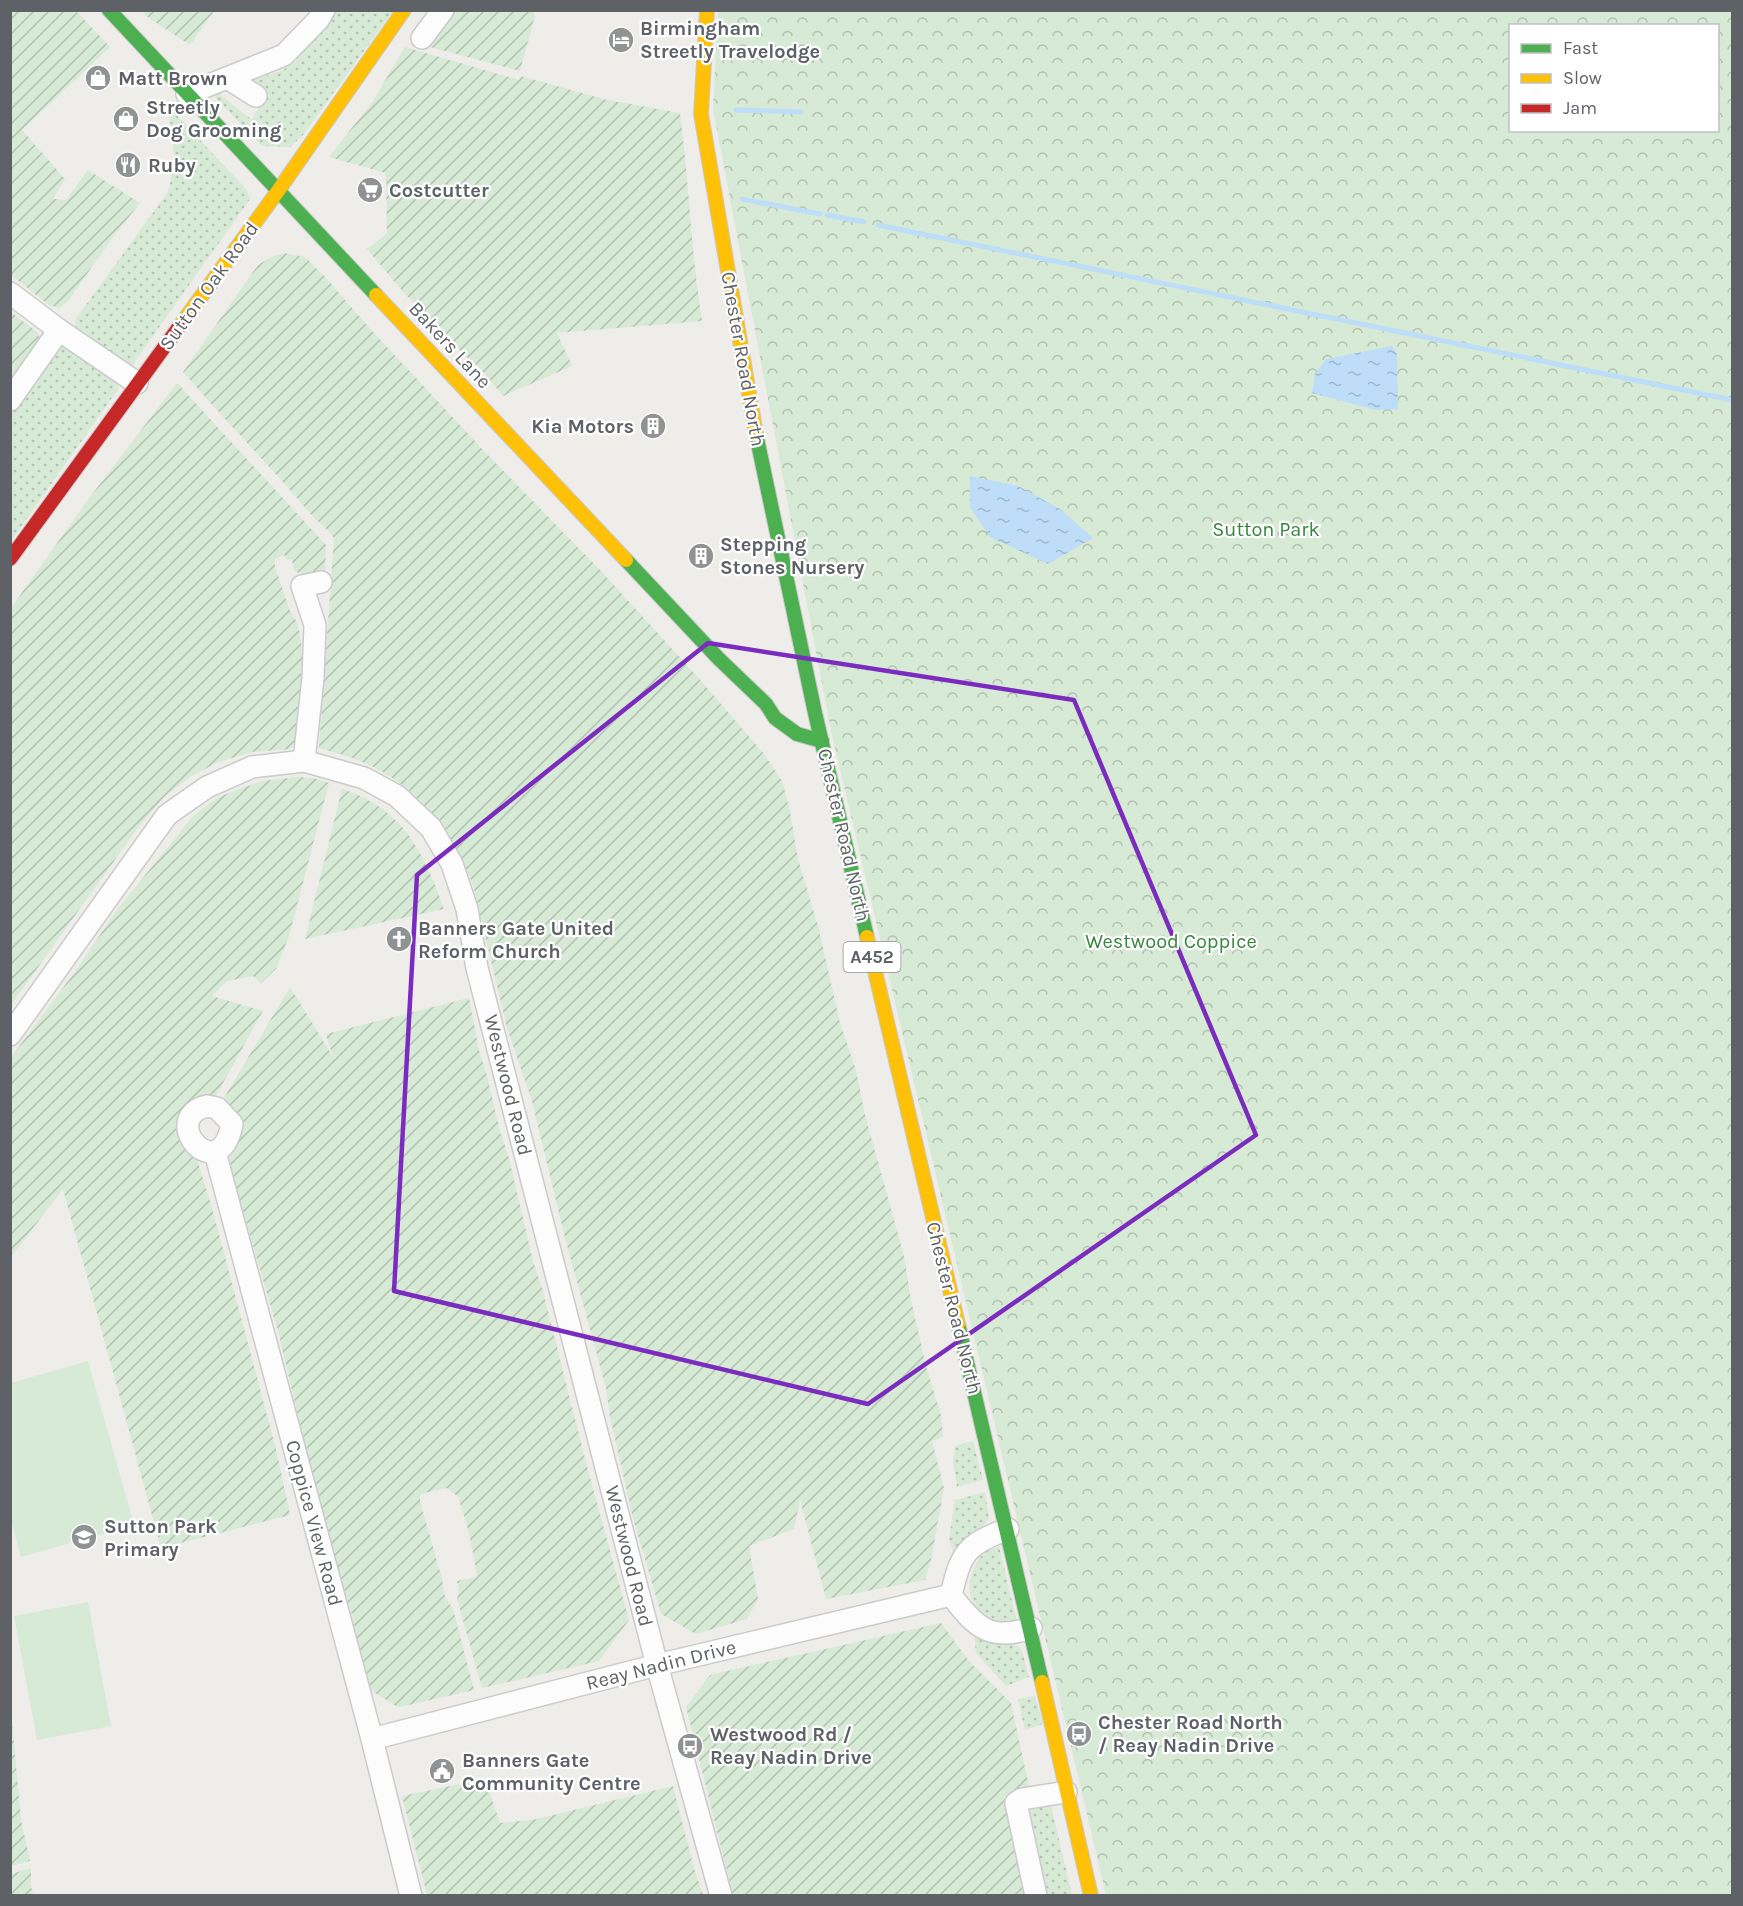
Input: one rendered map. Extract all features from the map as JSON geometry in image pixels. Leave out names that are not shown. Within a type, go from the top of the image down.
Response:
[{"type":"main road","name":"Bakers Lane","points":[[109,10],[719,659],[766,704],[769,711],[803,737],[822,741]]},
{"type":"main road","name":"Sutton Oak Road","points":[[10,559],[278,191],[404,10]]},
{"type":"main road","name":"Chester Road North","points":[[707,10],[701,114],[760,459],[815,713],[1031,1628],[1091,1896]]},
{"type":"main road","name":"Bakers Lane","points":[[766,704],[796,714],[815,713]]},
{"type":"street","points":[[187,94],[284,55],[318,20],[324,10]]},
{"type":"street","points":[[422,38],[433,14]]},
{"type":"street","points":[[229,79],[256,96]]},
{"type":"street","points":[[10,293],[59,330],[137,383]]},
{"type":"street","points":[[10,400],[59,330]]},
{"type":"street","points":[[304,761],[313,678],[315,625],[306,580]]},
{"type":"street","name":"Westwood Road","points":[[10,1035],[167,814],[207,787],[252,767],[304,761],[364,778],[397,796],[431,828],[452,864],[467,909],[477,968],[691,1795],[721,1896]]},
{"type":"street","name":"Coppice View Road","points":[[215,1152],[372,1738],[411,1896]]},
{"type":"street","points":[[1008,1530],[994,1534],[971,1547],[959,1564],[951,1595],[968,1617],[990,1633],[1013,1634],[1031,1628]]},
{"type":"street","name":"Reay Nadin Drive","points":[[372,1738],[657,1665],[951,1595]]},
{"type":"street","points":[[1036,1896],[1016,1803],[1023,1799],[1066,1792]]},
{"type":"highlighted area","points":[[708,643],[1074,700],[1256,1135],[868,1404],[394,1291],[417,875]]},
{"type":"green space","points":[[10,11],[76,11],[110,47],[22,130],[65,179],[53,199],[66,200],[88,170],[140,203],[68,301],[60,308],[49,305],[11,275]]},
{"type":"green space","points":[[142,11],[214,11],[190,45]]},
{"type":"green space","points":[[331,11],[393,11],[303,135],[290,147],[262,146],[211,93],[214,91],[218,93],[252,120],[260,105],[247,82],[283,70],[295,62]]},
{"type":"green space","points":[[453,11],[532,11],[535,16],[520,71],[426,46]]},
{"type":"green space","name":"Sutton Park","points":[[718,11],[1732,11],[1732,1895],[1106,1895],[831,731],[713,109]]},
{"type":"green space","points":[[405,47],[519,80],[521,76],[607,100],[680,113],[702,321],[557,333],[572,366],[503,396],[479,367],[463,354],[405,294],[367,249],[387,234],[386,173],[329,157],[373,101]]},
{"type":"green space","points":[[166,104],[247,190],[250,199],[131,367],[127,367],[76,329],[75,320],[168,192],[173,170],[173,148]]},
{"type":"green space","points":[[284,253],[305,257],[325,277],[373,332],[600,570],[695,674],[764,754],[782,781],[790,811],[798,859],[818,926],[840,1023],[856,1070],[865,1115],[904,1256],[926,1366],[941,1415],[943,1437],[932,1441],[944,1488],[931,1560],[925,1580],[826,1599],[800,1500],[794,1529],[749,1546],[758,1599],[747,1619],[696,1634],[661,1614],[633,1518],[610,1417],[606,1388],[564,1234],[532,1101],[507,1028],[473,885],[455,847],[430,812],[416,797],[400,783],[363,762],[319,748],[334,538],[183,372],[258,265],[271,257]]},
{"type":"green space","points":[[11,312],[37,332],[40,339],[11,382]]},
{"type":"green space","points":[[57,345],[63,345],[117,382],[119,388],[11,541],[11,409]]},
{"type":"green space","points":[[177,383],[326,545],[325,571],[308,576],[294,571],[292,559],[287,560],[284,555],[275,559],[275,567],[290,611],[298,624],[303,655],[296,742],[289,749],[253,752],[218,762],[190,777],[165,796],[137,829],[11,1005],[11,608],[87,501]]},
{"type":"green space","points":[[297,777],[313,778],[329,783],[289,936],[276,969],[261,983],[253,976],[227,981],[212,996],[263,1011],[213,1101],[183,1109],[178,1123],[196,1156],[212,1208],[277,1453],[290,1515],[161,1548],[63,1189],[11,1257],[11,1057],[74,973],[116,911],[193,816],[217,798],[231,792],[262,781]]},
{"type":"green space","points":[[342,789],[381,808],[408,835],[428,869],[444,909],[305,939]]},
{"type":"green space","points":[[290,987],[333,1057],[326,1034],[469,998],[479,1050],[509,1158],[533,1261],[629,1620],[599,1661],[482,1688],[457,1599],[459,1592],[457,1581],[477,1577],[474,1557],[459,1500],[461,1499],[447,1488],[420,1494],[420,1501],[445,1597],[453,1609],[474,1690],[400,1707],[372,1691],[360,1658],[353,1618],[340,1578],[303,1437],[279,1335],[232,1173],[221,1103]]},
{"type":"green space","points":[[88,1361],[134,1525],[21,1557],[11,1520],[11,1383]]},
{"type":"green space","points":[[973,1441],[983,1480],[957,1487],[953,1461],[955,1446]]},
{"type":"green space","points":[[985,1492],[989,1519],[955,1558],[949,1539],[955,1500]]},
{"type":"green space","points":[[999,1546],[1017,1622],[1005,1622],[985,1615],[972,1600],[970,1580],[974,1568],[985,1552]]},
{"type":"green space","points":[[88,1602],[111,1726],[37,1740],[14,1616]]},
{"type":"green space","points":[[941,1623],[969,1661],[1011,1703],[1030,1791],[1004,1796],[1025,1895],[733,1895],[686,1707],[710,1675]]},
{"type":"green space","points":[[974,1631],[1014,1642],[1022,1651],[1029,1677],[1006,1686],[976,1653]]},
{"type":"green space","points":[[1035,1696],[1043,1724],[1025,1730],[1018,1699]]},
{"type":"green space","points":[[11,1710],[21,1820],[30,1861],[11,1866]]},
{"type":"green space","points":[[485,1779],[500,1823],[537,1819],[673,1786],[703,1895],[427,1895],[402,1796]]},
{"type":"green space","points":[[1048,1802],[1051,1806],[1072,1895],[1043,1895],[1026,1807]]},
{"type":"green space","points":[[31,1868],[33,1895],[11,1895],[11,1874]]},
{"type":"water","points":[[1392,346],[1397,354],[1398,409],[1376,410],[1312,393],[1315,374],[1326,359]]},
{"type":"water","points":[[970,476],[1018,486],[1060,509],[1093,538],[1048,564],[990,537],[970,507]]},
{"type":"waterway","points":[[736,110],[801,112]]},
{"type":"waterway","points":[[742,199],[820,214]]},
{"type":"waterway","points":[[827,215],[864,222]]},
{"type":"waterway","points":[[878,225],[1732,400]]},
{"type":"traffic: fast","points":[[109,10],[376,295]]},
{"type":"traffic: fast","points":[[756,434],[815,713],[867,937]]},
{"type":"traffic: fast","points":[[626,560],[719,659],[766,704],[775,718],[797,734],[822,741]]},
{"type":"traffic: fast","points":[[958,1324],[1042,1682]]},
{"type":"traffic: slow","points":[[179,327],[278,191],[404,10]]},
{"type":"traffic: slow","points":[[707,10],[701,114],[756,434]]},
{"type":"traffic: slow","points":[[376,295],[626,560]]},
{"type":"traffic: slow","points":[[867,937],[958,1324]]},
{"type":"traffic: slow","points":[[1042,1682],[1091,1896]]},
{"type":"traffic: jam","points":[[10,559],[179,327]]},
{"type":"place","name":"Birmingham Streetly Travelodge","points":[[621,40]]},
{"type":"place","name":"Matt Brown","points":[[98,78]]},
{"type":"place","name":"Streetly Dog Grooming","points":[[126,119]]},
{"type":"place","name":"Ruby","points":[[128,165]]},
{"type":"place","name":"Costcutter","points":[[370,190]]},
{"type":"place","name":"Kia Motors","points":[[653,426]]},
{"type":"place","name":"Stepping Stones Nursery","points":[[701,556]]},
{"type":"place","name":"Banners Gate United Reform Church","points":[[399,939]]},
{"type":"place","name":"Sutton Park Primary","points":[[84,1537]]},
{"type":"place","name":"Chester Road North / Reay Nadin Drive","points":[[1079,1734]]},
{"type":"place","name":"Westwood Rd / Reay Nadin Drive","points":[[690,1746]]},
{"type":"place","name":"Banners Gate Community Centre","points":[[442,1771]]},
{"type":"park label","name":"Westwood Coppice","points":[[1171,941]]}]
